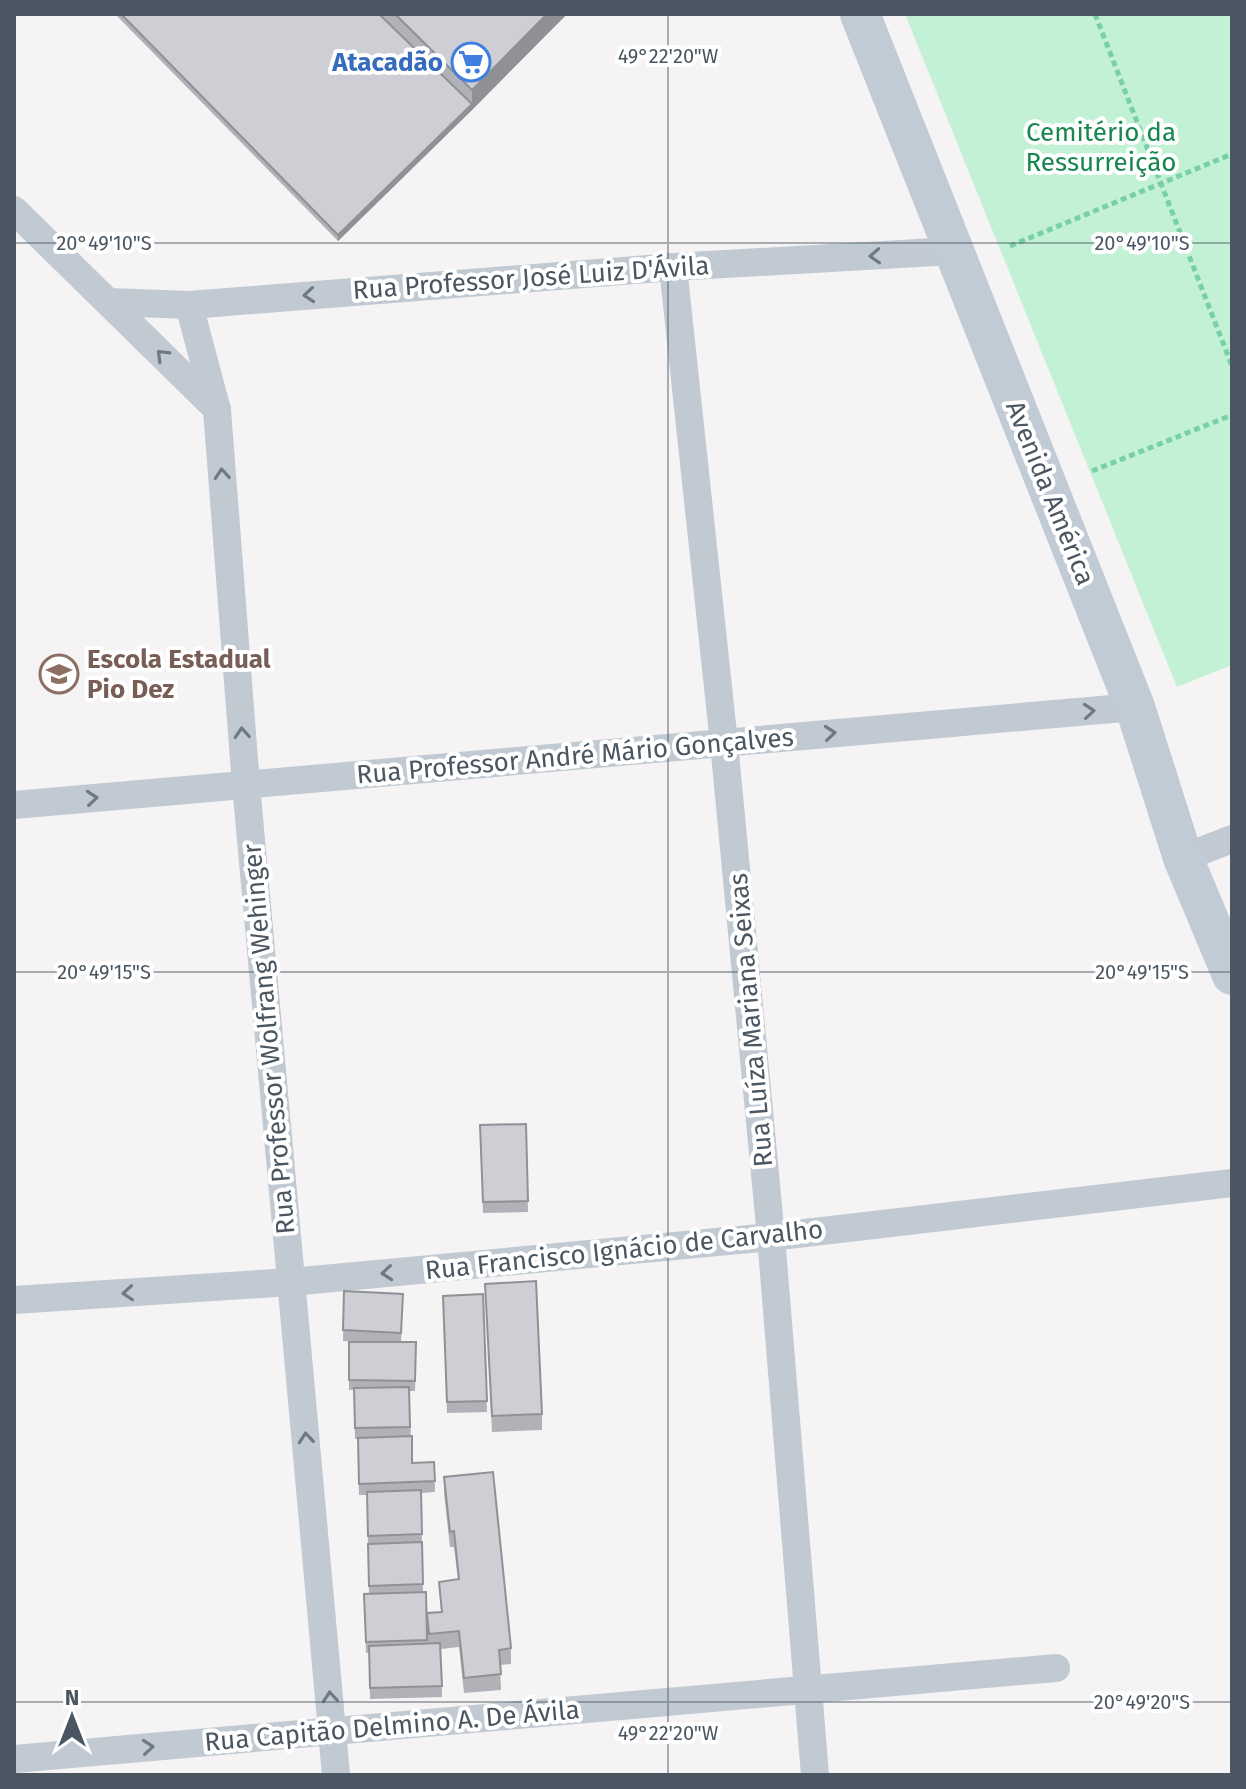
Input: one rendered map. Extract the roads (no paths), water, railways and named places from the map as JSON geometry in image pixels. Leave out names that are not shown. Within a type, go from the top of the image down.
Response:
[{"type":"street","name":"Avenida América","points":[[860,14],[1135,707],[1183,858],[1232,975]]},
{"type":"street","points":[[14,210],[217,410]]},
{"type":"street","name":"Rua Professor José Luiz D'Ávila","points":[[109,302],[189,305],[673,267],[953,251]]},
{"type":"street","name":"Rua Luíza Mariana Seixas","points":[[673,267],[724,743],[771,1237],[815,1775]]},
{"type":"street","name":"Rua Professor Wolfrang Wehinger","points":[[189,305],[217,410],[246,785],[336,1775]]},
{"type":"street","name":"Rua Professor André Mário Gonçalves","points":[[14,805],[1135,707]]},
{"type":"street","points":[[1183,858],[1232,839]]},
{"type":"street","name":"Rua Francisco Ignácio de Carvalho","points":[[14,1300],[291,1282],[771,1237],[1232,1183]]},
{"type":"street","name":"Rua Capitão Delmino A. De Ávila","points":[[14,1759],[1056,1668]]},
{"type":"place","name":"Atacadão","points":[[471,62]]},
{"type":"place","name":"Escola Estadual Pio Dez","points":[[59,674]]},
{"type":"park label","name":"Cemitério da Ressurreição","points":[[1101,147]]}]
